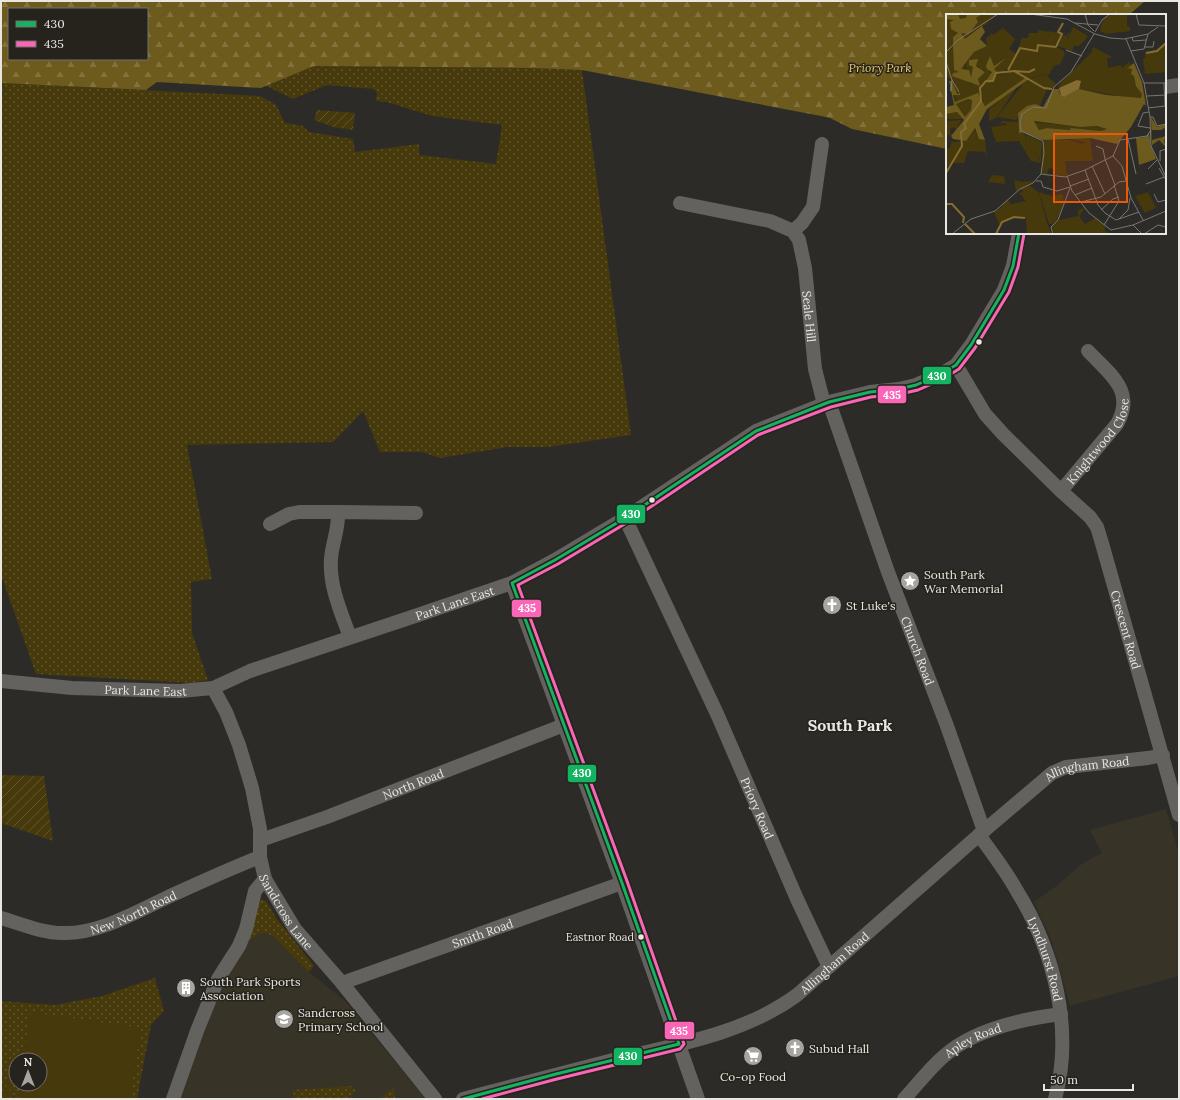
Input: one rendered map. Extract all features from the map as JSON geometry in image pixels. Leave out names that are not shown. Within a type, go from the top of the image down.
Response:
[{"type":"street","points":[[1166,87],[1179,85]]},
{"type":"street","points":[[680,203],[770,221],[793,231],[802,223],[813,207],[822,144]]},
{"type":"street","name":"Seale Hill","points":[[793,231],[799,240],[805,268],[815,369],[826,403]]},
{"type":"street","name":"Park Lane East","points":[[1,681],[72,688],[180,691],[213,688],[250,671],[512,583],[555,560],[625,518],[756,431],[826,403],[870,392],[898,389],[916,385],[941,374],[956,364],[971,345],[1004,290],[1013,266],[1019,234]]},
{"type":"street","name":"Knightwood Close","points":[[1061,492],[1117,424],[1122,416],[1124,406],[1119,384],[1115,378],[1088,352]]},
{"type":"street","name":"Crescent Road","points":[[956,364],[985,414],[1061,492],[1090,517],[1096,526],[1179,815]]},
{"type":"street","name":"Church Road","points":[[826,403],[888,572],[947,726],[981,833]]},
{"type":"street","points":[[270,524],[289,514],[299,512],[416,513]]},
{"type":"street","points":[[338,512],[337,530],[331,559],[332,574],[334,589],[350,637]]},
{"type":"street","name":"Priory Road","points":[[625,518],[718,716],[797,899],[830,967]]},
{"type":"street","points":[[512,583],[622,883],[698,1099]]},
{"type":"street","name":"Sandcross Lane","points":[[213,688],[226,712],[239,745],[252,788],[258,816],[261,840],[260,857],[265,880],[295,928],[342,982],[436,1099]]},
{"type":"street","name":"North Road","points":[[261,840],[327,817],[564,725]]},
{"type":"street","name":"Allingham Road","points":[[463,1099],[556,1074],[679,1044],[730,1029],[763,1016],[782,1006],[797,995],[981,833],[1052,773],[1066,767],[1163,755]]},
{"type":"street","name":"Lyndhurst Road","points":[[981,833],[1017,891],[1038,932],[1058,993],[1061,1056],[1060,1082],[1055,1099]]},
{"type":"street","name":"New North Road","points":[[1,918],[50,932],[80,932],[96,929],[225,871],[260,857]]},
{"type":"street","points":[[173,1099],[197,1031],[218,979],[239,946],[246,928],[255,891],[265,880]]},
{"type":"street","name":"Smith Road","points":[[342,982],[622,883]]},
{"type":"street","name":"Apley Road","points":[[904,1099],[943,1056],[956,1047],[990,1031],[1012,1023],[1039,1016],[1060,1014]]},
{"type":"shaded area","points":[[314,66],[531,68],[582,70],[631,435],[548,447],[508,447],[440,458],[422,452],[380,452],[363,411],[333,442],[187,445],[212,579],[191,582],[192,633],[208,680],[192,683],[36,674],[1,575],[1,83],[260,96],[276,105],[285,123],[303,126],[309,132],[353,139],[355,152],[419,144],[419,155],[496,164],[502,125],[432,116],[387,102],[376,101],[377,92],[373,89],[327,85],[293,99],[266,86]]},
{"type":"shaded area","points":[[317,110],[355,113],[353,130],[333,127],[314,120]]},
{"type":"shaded area","points":[[1,775],[44,776],[53,841],[1,823]]},
{"type":"shaded area","points":[[1166,809],[1179,854],[1179,976],[1070,1006],[1052,942],[1034,902],[1059,884],[1083,863],[1102,853],[1090,830]]},
{"type":"shaded area","points":[[262,899],[266,901],[277,919],[314,966],[309,972],[273,936],[264,933],[259,934],[247,942],[257,902]]},
{"type":"shaded area","name":"Sandcross Primary School","points":[[265,933],[275,936],[304,968],[345,1001],[426,1099],[178,1099],[205,1026],[229,973],[247,942],[255,935]]},
{"type":"shaded area","points":[[155,978],[164,1011],[151,1025],[137,1099],[1,1099],[1,1001],[55,1005],[102,996]]},
{"type":"shaded area","points":[[30,1012],[141,1028],[130,1099],[18,1099],[19,1092],[48,1092],[48,1052],[24,1052]]},
{"type":"shaded area","points":[[8,1075],[8,1092],[10,1092],[9,1099],[4,1099]]},
{"type":"shaded area","points":[[352,1086],[356,1091],[349,1097],[350,1099],[294,1099],[293,1090]]},
{"type":"shaded area","points":[[393,1088],[396,1099],[379,1099]]},
{"type":"green space","name":"Priory Park","points":[[1,1],[1145,1],[1130,14],[946,14],[946,149],[852,129],[830,118],[821,116],[582,70],[531,68],[314,66],[261,88],[157,82],[146,90],[1,83]]},
{"type":"transit line","name":"430","points":[[463,1099],[556,1074],[679,1044],[622,883],[512,583],[555,560],[625,518],[756,431],[829,402],[870,392],[899,389],[916,385],[941,374],[956,365],[971,345],[1004,290],[1013,266],[1019,234]]},
{"type":"transit line","name":"435","points":[[482,1099],[680,1049],[684,1044],[627,881],[518,585],[558,564],[628,522],[758,435],[831,407],[871,397],[900,394],[918,390],[943,379],[959,369],[975,348],[1009,292],[1018,267],[1024,234]]},
{"type":"place","name":"South Park War Memorial","points":[[910,581]]},
{"type":"place","name":"St Luke's","points":[[832,605]]},
{"type":"place","name":"Eastnor Road","points":[[641,937]]},
{"type":"place","name":"South Park Sports Association","points":[[186,988]]},
{"type":"place","name":"Sandcross Primary School","points":[[284,1019]]},
{"type":"place","name":"Subud Hall","points":[[795,1048]]},
{"type":"place","name":"Co-op Food","points":[[753,1056]]},
{"type":"district","name":"South Park","points":[[850,725]]}]
